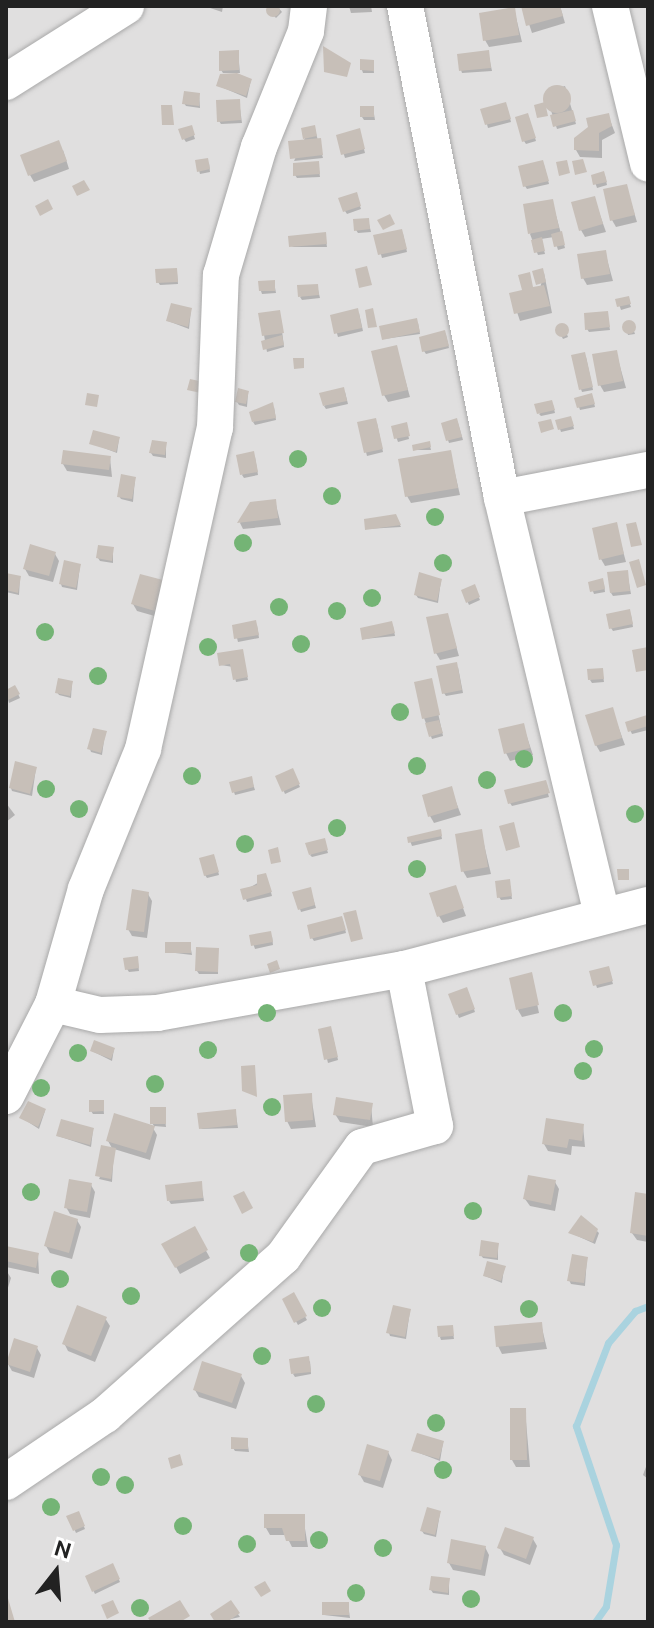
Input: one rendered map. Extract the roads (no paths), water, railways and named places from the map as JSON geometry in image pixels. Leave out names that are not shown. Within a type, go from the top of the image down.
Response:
[{"type":"street","points":[[6,82],[126,6]]},
{"type":"street","points":[[6,1096],[53,1004],[86,889],[143,749],[215,428],[221,275],[259,147],[306,31],[309,6]]},
{"type":"street","points":[[405,6],[502,498],[602,916]]},
{"type":"street","points":[[610,6],[648,163]]},
{"type":"street","points":[[502,498],[648,470]]},
{"type":"street","points":[[53,1004],[100,1015],[157,1013],[404,969],[648,905]]},
{"type":"street","points":[[6,1482],[105,1415],[283,1257],[362,1147],[435,1126],[404,969]]},
{"type":"waterway","points":[[595,1622],[606,1606],[616,1545],[576,1426],[608,1343],[635,1311],[648,1306]]}]
